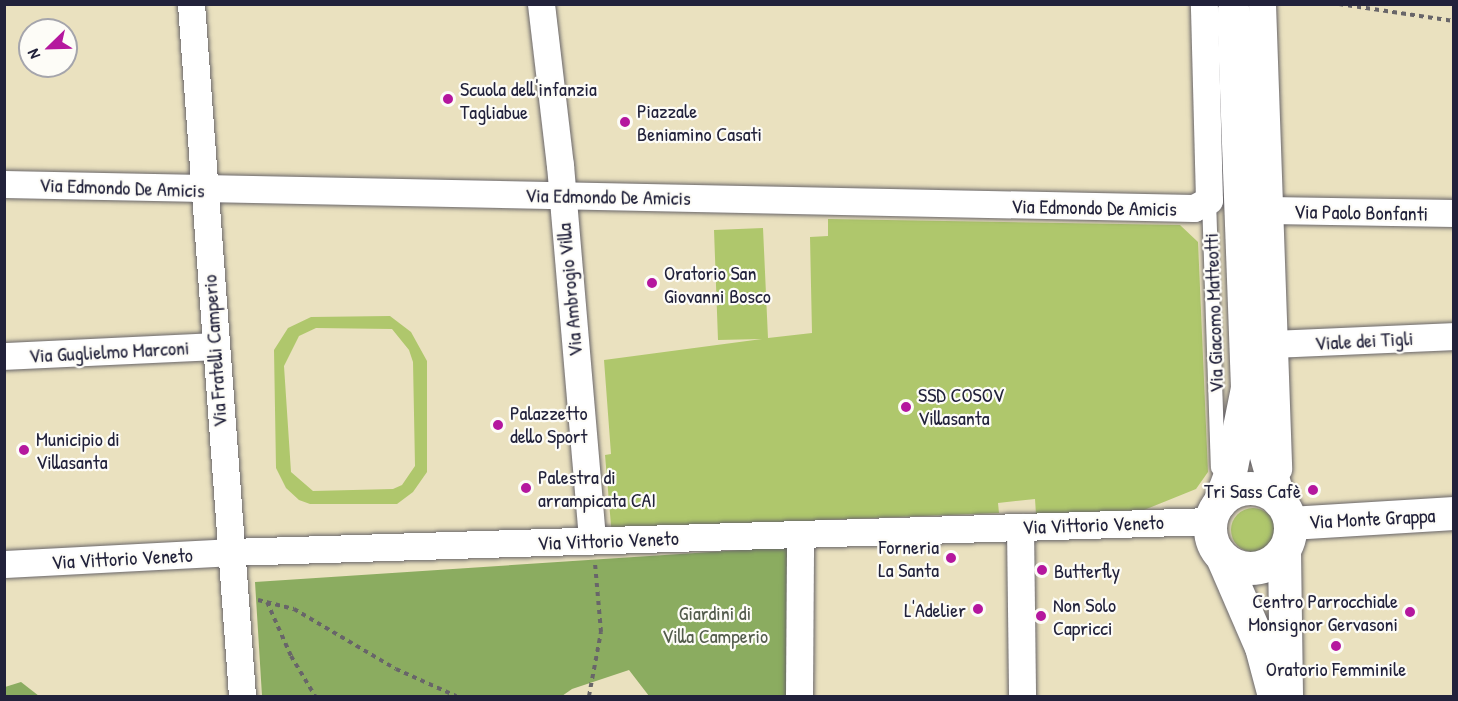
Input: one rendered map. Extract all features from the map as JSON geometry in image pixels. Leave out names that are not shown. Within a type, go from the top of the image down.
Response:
[{"type":"street","name":"Via Fratelli Camperio","points":[[191,4],[214,346],[242,696]]},
{"type":"street","name":"Via Ambrogio Villa","points":[[541,4],[592,540]]},
{"type":"street","name":"Via Giacomo Matteotti","points":[[1209,200],[1233,7]]},
{"type":"street","name":"Via Giacomo Matteotti","points":[[1233,7],[1269,210],[1284,524],[1286,696]]},
{"type":"street","name":"Via Giacomo Matteotti","points":[[1233,7],[1247,388],[1284,524]]},
{"type":"street","name":"Via Edmondo De Amicis","points":[[4,184],[1166,210],[1200,207],[1209,200]]},
{"type":"street","name":"Via Paolo Bonfanti","points":[[1269,210],[1454,213]]},
{"type":"street","name":"Viale dei Tigli","points":[[1274,344],[1454,336]]},
{"type":"street","name":"Via Guglielmo Marconi","points":[[4,356],[214,346]]},
{"type":"street","name":"Via Giacomo Matteotti","points":[[1215,512],[1229,477],[1247,388]]},
{"type":"street","points":[[1222,557],[1238,567],[1254,568],[1271,563],[1284,524],[1266,491],[1249,488],[1234,492],[1215,512],[1212,540],[1222,557],[1261,647],[1274,696]]},
{"type":"street","name":"Via Vittorio Veneto","points":[[6,558],[88,560],[230,552],[1020,527],[1215,512]]},
{"type":"street","name":"Via Monte Grappa","points":[[1284,524],[1361,517],[1454,513]]},
{"type":"street","points":[[1020,527],[1022,696]]},
{"type":"street","points":[[799,696],[800,534]]},
{"type":"lane","name":"Via Giacomo Matteotti","points":[[1209,200],[1215,512]]},
{"type":"path","points":[[1340,4],[1454,21]]},
{"type":"path","points":[[589,696],[601,632],[592,540]]},
{"type":"path","points":[[234,593],[294,609],[396,669],[456,696]]},
{"type":"path","points":[[267,602],[291,656],[315,696]]},
{"type":"green space","name":"SSD COSOV Villasanta","points":[[828,219],[1180,225],[1198,242],[1208,472],[1196,489],[1144,510],[1036,514],[1035,499],[998,503],[999,513],[822,520],[612,537],[605,455],[611,454],[604,360],[762,339],[718,340],[714,230],[763,228],[768,338],[812,333],[810,237],[828,236]]},
{"type":"green space","points":[[390,316],[411,332],[427,361],[427,472],[413,492],[397,504],[310,504],[299,500],[286,488],[276,468],[274,350],[288,328],[311,317]],"holes":[[[316,328],[392,329],[409,350],[413,362],[415,466],[402,485],[393,489],[313,491],[291,472],[284,366],[299,336]]]},
{"type":"green space","points":[[1253,508],[1262,509],[1269,514],[1274,521],[1274,539],[1269,546],[1262,551],[1253,552],[1244,551],[1237,546],[1232,539],[1231,530],[1232,521],[1237,514],[1244,509]]},
{"type":"green space","name":"Giardini di Villa Camperio","points":[[787,547],[786,696],[649,696],[629,670],[572,689],[562,696],[262,696],[255,582]]},
{"type":"green space","points":[[21,682],[39,696],[5,696],[5,687]]},
{"type":"place","name":"Scuola dell'infanzia Tagliabue","points":[[448,99]]},
{"type":"place","name":"Piazzale Beniamino Casati","points":[[625,122]]},
{"type":"place","name":"Oratorio San Giovanni Bosco","points":[[652,283]]},
{"type":"place","name":"SSD COSOV Villasanta","points":[[906,407]]},
{"type":"place","name":"Palazzetto dello Sport","points":[[498,425]]},
{"type":"place","name":"Municipio di Villasanta","points":[[24,450]]},
{"type":"place","name":"Palestra di arrampicata CAI","points":[[526,488]]},
{"type":"place","name":"Tri Sass Cafè","points":[[1313,490]]},
{"type":"place","name":"Forneria La Santa","points":[[951,558]]},
{"type":"place","name":"Butterfly","points":[[1042,570]]},
{"type":"place","name":"L'Adelier","points":[[978,609]]},
{"type":"place","name":"Centro Parrocchiale Monsignor Gervasoni","points":[[1410,612]]},
{"type":"place","name":"Non Solo Capricci","points":[[1041,616]]},
{"type":"place","name":"Oratorio Femminile","points":[[1336,646]]}]
